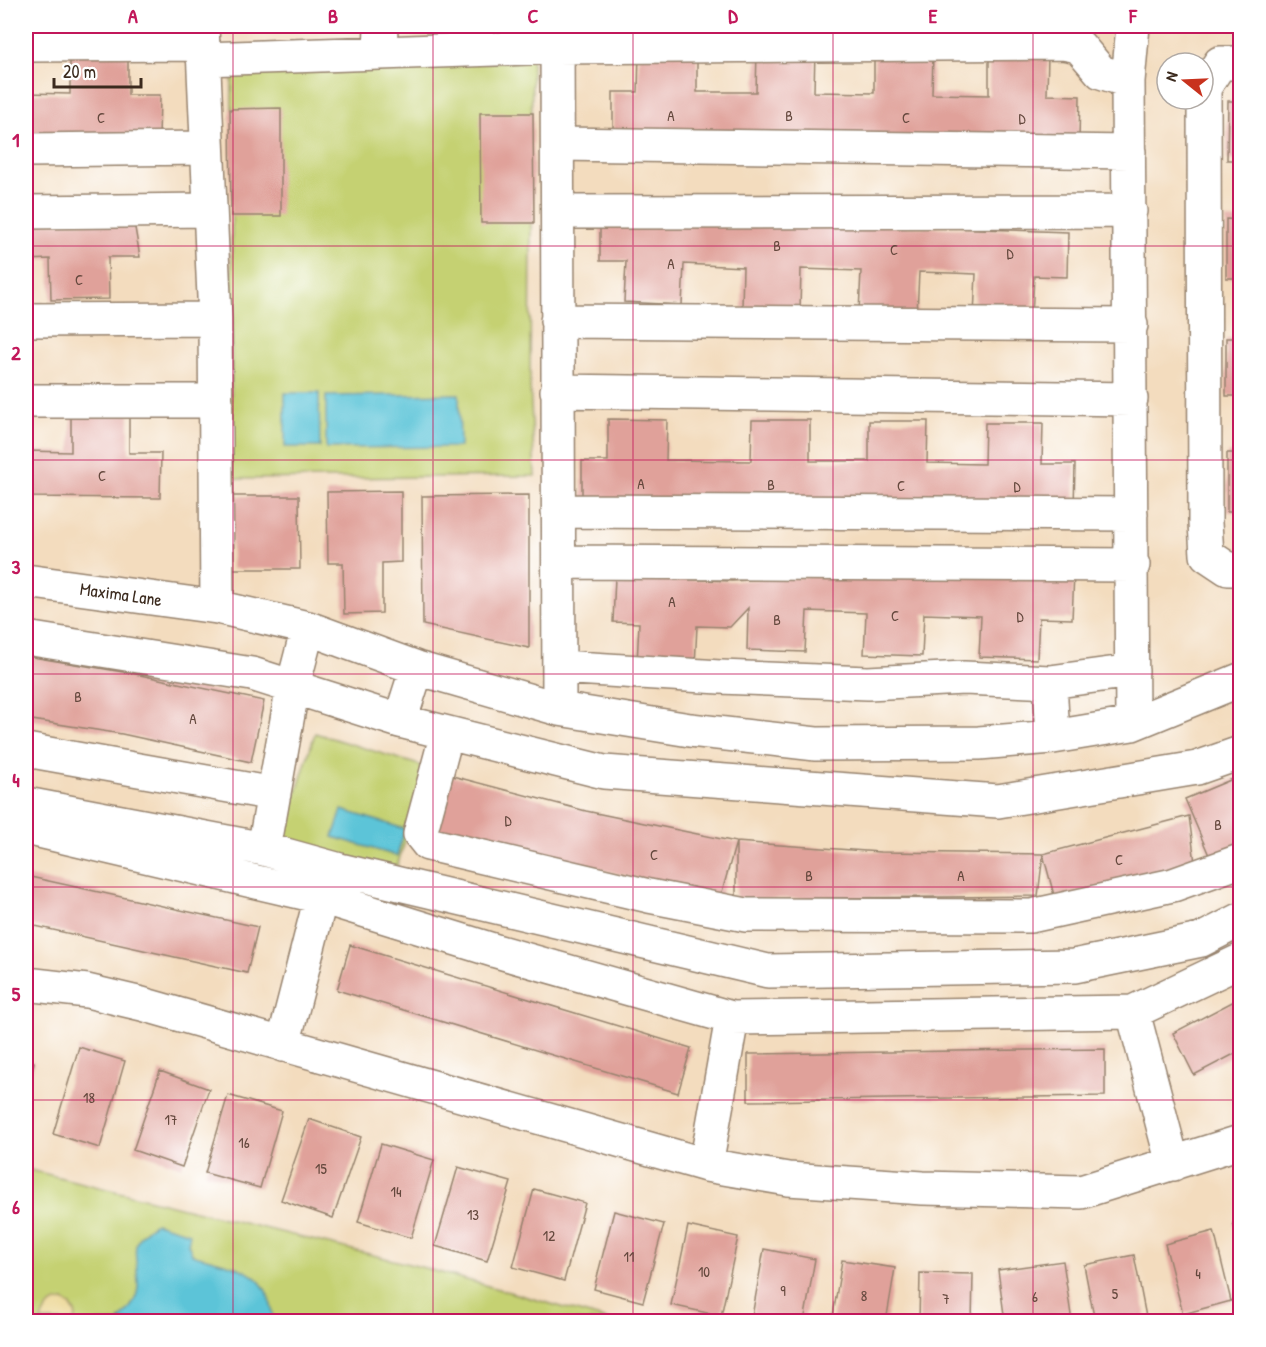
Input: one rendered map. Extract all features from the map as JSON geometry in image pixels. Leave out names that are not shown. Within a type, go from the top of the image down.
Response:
[{"type":"street","points":[[1132,724],[1133,565],[1128,81],[1133,26]]},
{"type":"street","points":[[26,45],[556,36],[1063,44],[1079,46],[1101,72],[1128,81]]},
{"type":"street","points":[[556,36],[559,709]]},
{"type":"street","points":[[202,43],[215,319],[217,607]]},
{"type":"street","points":[[1240,63],[1220,63],[1204,88],[1204,135],[1207,555],[1228,569],[1240,569]]},
{"type":"street","points":[[558,144],[1129,152]]},
{"type":"street","points":[[26,150],[207,148]]},
{"type":"street","points":[[26,212],[210,210]]},
{"type":"street","points":[[558,212],[1130,211]]},
{"type":"street","points":[[26,320],[215,319]]},
{"type":"street","points":[[557,321],[1131,325]]},
{"type":"street","points":[[557,391],[1131,399]]},
{"type":"street","points":[[26,401],[216,401]]},
{"type":"street","points":[[558,511],[1131,514]]},
{"type":"street","points":[[559,562],[1133,565]]},
{"type":"street","name":"Maxima Lane","points":[[26,581],[217,607],[308,628],[417,668],[559,709],[690,730],[816,744],[979,742],[1053,737],[1132,724],[1240,680]]},
{"type":"street","points":[[264,849],[293,686],[308,628]]},
{"type":"street","points":[[26,638],[252,674],[400,721],[604,772],[998,801],[1197,768],[1240,753]]},
{"type":"street","points":[[559,667],[868,683],[964,678],[1050,682],[1132,671]]},
{"type":"street","points":[[400,721],[417,668]]},
{"type":"street","points":[[1050,682],[1053,737]]},
{"type":"street","points":[[447,733],[420,834],[428,844],[492,856],[649,896],[746,915],[1031,916],[1173,885],[1240,861]]},
{"type":"street","points":[[26,750],[274,794]]},
{"type":"street","points":[[26,804],[264,849],[340,870],[768,972],[1074,966],[1201,940],[1240,921]]},
{"type":"street","points":[[26,828],[321,897],[496,951],[732,1018],[908,1013],[1133,1012],[1240,961]]},
{"type":"street","points":[[283,1045],[321,897]]},
{"type":"street","points":[[26,984],[87,991],[706,1165],[788,1179],[923,1188],[1081,1192],[1240,1142]]},
{"type":"street","points":[[1133,1012],[1173,1164]]},
{"type":"street","points":[[706,1165],[732,1018]]},
{"type":"green space","points":[[532,60],[530,385],[535,476],[231,479],[232,73]]},
{"type":"green space","points":[[315,733],[429,768],[397,866],[276,859]]},
{"type":"green space","points":[[26,1169],[421,1267],[611,1321],[26,1322]]},
{"type":"sand","points":[[64,1301],[74,1310],[75,1321],[41,1321],[49,1306]]},
{"type":"water","points":[[285,393],[319,393],[320,447],[285,447]]},
{"type":"water","points":[[459,394],[460,447],[326,448],[326,396]]},
{"type":"water","points":[[342,810],[405,829],[397,856],[333,837]]},
{"type":"water","points":[[156,1223],[190,1233],[188,1244],[192,1254],[236,1267],[248,1272],[258,1280],[266,1290],[271,1303],[273,1321],[119,1321],[132,1305],[138,1290],[135,1249],[137,1243],[140,1236]]},
{"type":"building","points":[[639,51],[697,51],[697,92],[756,92],[757,51],[815,51],[814,92],[874,93],[874,52],[933,53],[932,94],[989,95],[989,54],[1048,55],[1047,95],[1080,96],[1079,140],[613,137],[613,92],[638,92]]},
{"type":"building","points":[[70,53],[128,53],[128,95],[160,95],[159,140],[26,139],[26,93],[70,94]]},
{"type":"building","points":[[1228,101],[1240,101],[1240,160],[1227,160]]},
{"type":"building","points":[[281,108],[281,216],[231,216],[230,109]]},
{"type":"building","points":[[480,113],[533,113],[534,223],[481,223]]},
{"type":"building","points":[[1226,219],[1240,220],[1240,278],[1226,278]]},
{"type":"building","points":[[600,220],[719,220],[1068,232],[1067,277],[1034,276],[1032,317],[974,315],[976,274],[951,273],[919,272],[917,314],[859,312],[861,271],[801,269],[800,310],[742,308],[743,267],[684,264],[682,305],[624,302],[626,261],[600,261]]},
{"type":"building","points":[[134,222],[140,257],[108,257],[109,299],[51,300],[50,259],[26,260],[26,223]]},
{"type":"building","points":[[1226,338],[1240,338],[1240,396],[1226,396]]},
{"type":"building","points":[[71,411],[129,411],[129,453],[161,453],[160,498],[26,497],[26,451],[71,452]]},
{"type":"building","points":[[608,419],[667,420],[666,460],[751,461],[752,420],[810,420],[810,461],[869,461],[869,421],[928,421],[927,463],[984,464],[985,423],[1043,423],[1042,464],[1075,464],[1074,509],[582,506],[582,461],[608,461]]},
{"type":"building","points":[[1227,453],[1240,453],[1240,512],[1227,512]]},
{"type":"building","points":[[401,491],[401,562],[382,563],[382,613],[344,614],[343,563],[328,563],[327,492]]},
{"type":"building","points":[[529,495],[529,648],[423,625],[422,496]]},
{"type":"building","points":[[231,496],[299,496],[300,569],[232,569]]},
{"type":"building","points":[[1074,574],[1072,619],[1039,618],[1037,659],[979,657],[981,616],[924,614],[922,656],[864,654],[866,613],[807,611],[805,652],[747,650],[748,608],[730,627],[697,626],[695,666],[637,664],[639,623],[613,622],[615,577],[732,581],[838,575]]},
{"type":"building","points":[[26,656],[135,674],[264,701],[251,762],[122,734],[26,719]]},
{"type":"building","points":[[441,773],[586,811],[736,842],[720,899],[431,828]]},
{"type":"building","points":[[1240,776],[1240,849],[1211,860],[1185,799]]},
{"type":"building","points":[[1189,816],[1195,863],[1055,899],[1043,854]]},
{"type":"building","points":[[736,842],[880,852],[1043,854],[1038,896],[736,899]]},
{"type":"building","points":[[26,876],[258,927],[247,973],[26,924]]},
{"type":"building","points":[[350,945],[691,1048],[678,1093],[337,990]]},
{"type":"building","points":[[1240,998],[1240,1051],[1194,1075],[1173,1033]]},
{"type":"building","points":[[79,1047],[125,1061],[100,1148],[53,1134]]},
{"type":"building","points":[[1105,1049],[1105,1096],[748,1101],[748,1054]]},
{"type":"building","points":[[26,1060],[34,1062],[27,1097],[26,1097]]},
{"type":"building","points":[[160,1071],[209,1089],[182,1167],[133,1150]]},
{"type":"building","points":[[228,1095],[282,1111],[260,1188],[205,1173]]},
{"type":"building","points":[[309,1119],[361,1137],[333,1218],[281,1200]]},
{"type":"building","points":[[381,1144],[434,1160],[411,1238],[358,1222]]},
{"type":"building","points":[[458,1167],[511,1182],[487,1261],[435,1246]]},
{"type":"building","points":[[534,1189],[585,1203],[564,1281],[513,1267]]},
{"type":"building","points":[[614,1211],[664,1224],[643,1302],[594,1289]]},
{"type":"building","points":[[1240,1220],[1240,1243],[1233,1223]]},
{"type":"building","points":[[688,1226],[738,1237],[721,1316],[671,1305]]},
{"type":"building","points":[[1214,1231],[1231,1301],[1183,1314],[1165,1244]]},
{"type":"building","points":[[764,1249],[815,1259],[804,1322],[751,1322]]},
{"type":"building","points":[[1134,1255],[1147,1322],[1095,1322],[1084,1265]]},
{"type":"building","points":[[842,1260],[895,1268],[886,1322],[832,1322]]},
{"type":"building","points":[[1063,1261],[1072,1322],[1005,1322],[998,1270]]},
{"type":"building","points":[[920,1273],[973,1274],[972,1322],[919,1322]]}]
